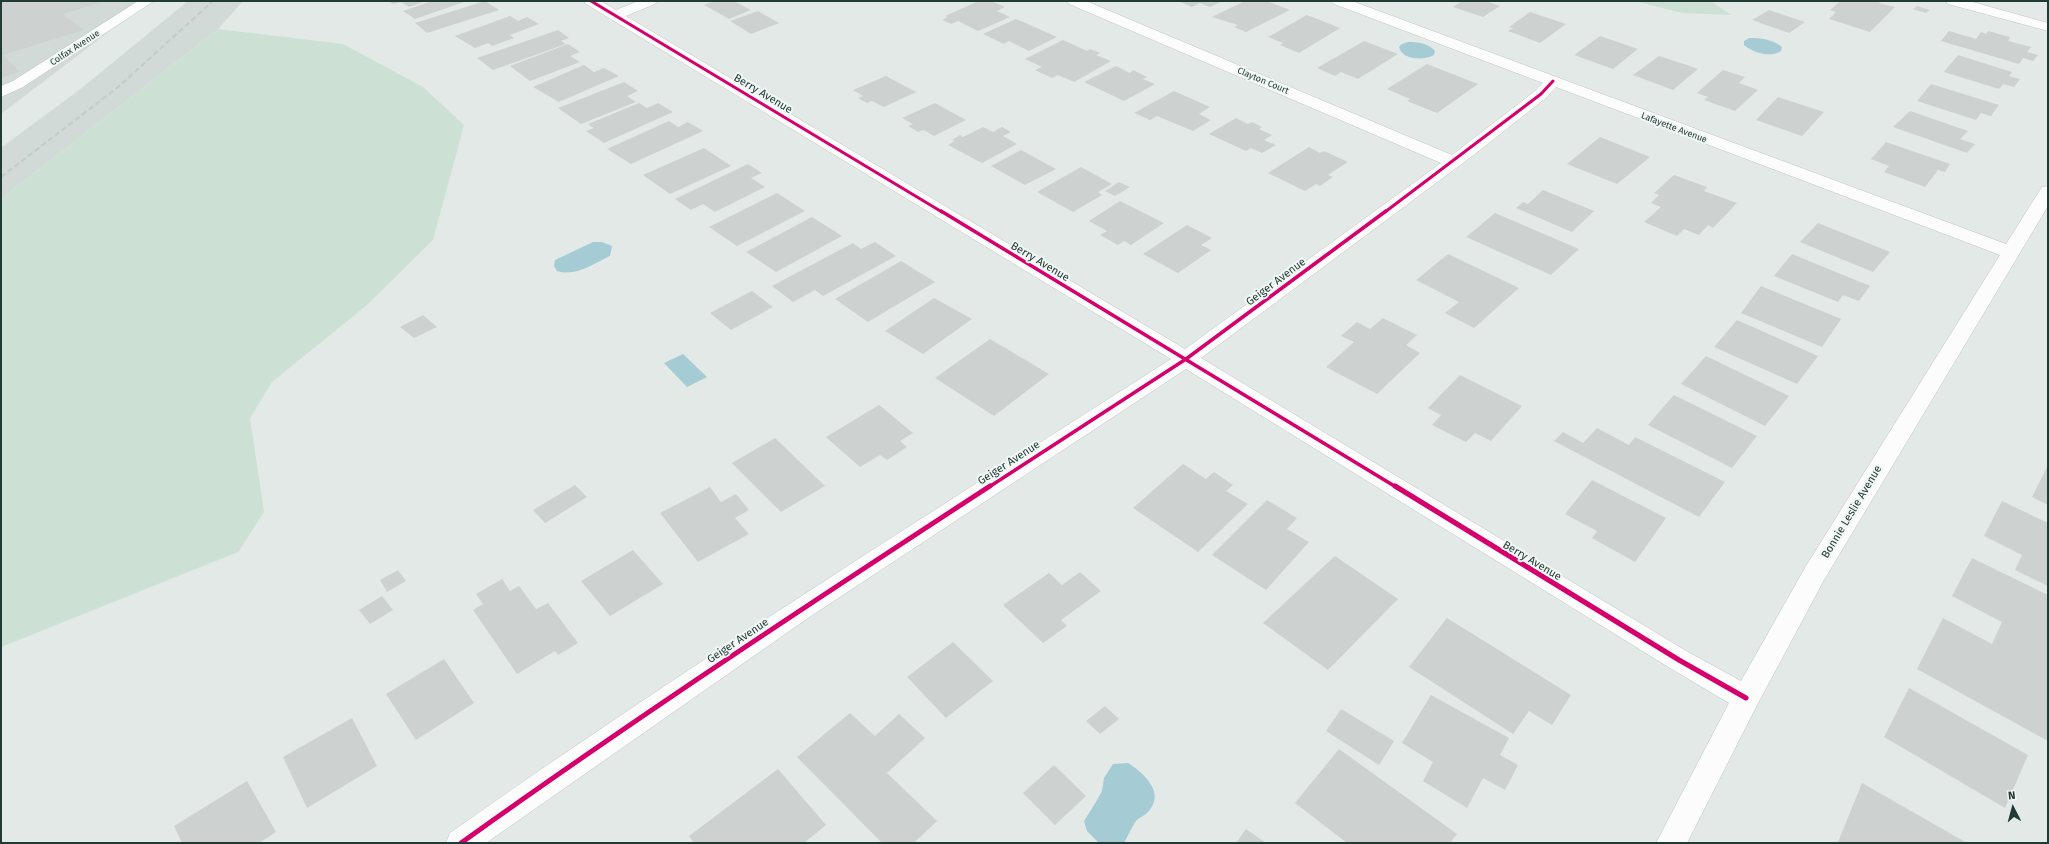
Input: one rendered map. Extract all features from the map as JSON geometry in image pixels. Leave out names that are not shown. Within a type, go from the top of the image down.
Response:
[{"type":"street","name":"Colfax Avenue","points":[[1,92],[18,84],[147,1]]},
{"type":"street","name":"Berry Avenue","points":[[592,1],[1091,304],[1186,359],[1214,378],[1665,652],[1746,698]]},
{"type":"street","points":[[616,15],[650,1]]},
{"type":"street","name":"Clayton Court","points":[[1074,1],[1452,161]]},
{"type":"street","name":"Lafayette Avenue","points":[[1338,1],[1693,135],[1871,199],[2010,252]]},
{"type":"street","points":[[1953,1],[2048,27]]},
{"type":"street","name":"Geiger Avenue","points":[[461,843],[528,795],[799,611],[1186,359],[1541,94],[1553,81]]},
{"type":"street","name":"Bonnie Leslie Avenue","points":[[1671,843],[1746,698],[1815,573],[2048,191]]},
{"type":"shaded area","points":[[1,1],[149,1],[1,114]]},
{"type":"shaded area","points":[[188,1],[243,1],[218,29],[1,199],[1,148],[83,87]]},
{"type":"green space","points":[[1635,1],[1711,1],[1731,15],[1682,13]]},
{"type":"green space","points":[[218,29],[343,44],[423,87],[464,125],[433,240],[367,305],[272,382],[250,418],[264,512],[238,552],[1,647],[1,199]]},
{"type":"water","points":[[1749,38],[1774,42],[1782,47],[1781,51],[1772,54],[1762,54],[1752,50],[1744,45],[1744,41]]},
{"type":"water","points":[[1408,42],[1429,46],[1435,51],[1434,55],[1419,59],[1404,55],[1399,47]]},
{"type":"water","points":[[593,242],[602,242],[612,246],[610,256],[578,271],[557,271],[554,266],[555,260]]},
{"type":"water","points":[[683,354],[707,377],[687,387],[664,363]]},
{"type":"water","points":[[1128,763],[1140,772],[1151,784],[1155,798],[1153,805],[1147,813],[1136,821],[1124,843],[1099,843],[1087,831],[1084,821],[1102,791],[1104,778],[1113,764]]},
{"type":"building","points":[[1,1],[105,1],[63,14],[83,30],[3,55],[19,72],[1,78]]},
{"type":"building","points":[[389,1],[426,1],[409,7],[401,2],[393,4]]},
{"type":"building","points":[[432,1],[467,1],[415,19],[403,11]]},
{"type":"building","points":[[485,1],[499,10],[427,33],[415,23]]},
{"type":"building","points":[[715,1],[734,1],[751,10],[729,19],[704,5]]},
{"type":"building","points":[[979,1],[991,1],[1005,7],[997,11],[1010,17],[978,31],[958,21],[951,24],[942,20],[948,17],[945,16]]},
{"type":"building","points":[[1178,1],[1223,1],[1210,7],[1200,3],[1192,7]]},
{"type":"building","points":[[1245,1],[1267,1],[1290,10],[1246,32],[1234,27],[1238,25],[1212,17]]},
{"type":"building","points":[[1462,1],[1485,1],[1500,6],[1483,17],[1453,7]]},
{"type":"building","points":[[1840,1],[1881,1],[1879,3],[1895,7],[1870,32],[1829,19],[1836,12],[1830,10]]},
{"type":"building","points":[[1917,6],[1930,10],[1926,13],[1913,9]]},
{"type":"building","points":[[1769,10],[1805,22],[1789,33],[1752,20]]},
{"type":"building","points":[[758,11],[779,23],[751,34],[730,21]]},
{"type":"building","points":[[1530,12],[1566,24],[1540,43],[1508,31],[1513,28],[1509,27]]},
{"type":"building","points":[[1307,15],[1340,28],[1299,53],[1280,45],[1283,43],[1268,37]]},
{"type":"building","points":[[510,16],[518,21],[527,17],[539,24],[510,35],[514,38],[492,46],[488,43],[475,48],[455,36]]},
{"type":"building","points":[[1016,19],[1057,37],[1029,51],[1009,41],[1004,44],[983,34]]},
{"type":"building","points":[[558,30],[569,38],[561,41],[566,44],[493,70],[477,58]]},
{"type":"building","points":[[1949,31],[1976,39],[1981,32],[1986,34],[1988,31],[2010,37],[2008,41],[2031,47],[2027,52],[2038,55],[2033,61],[2023,58],[2019,64],[1941,41]]},
{"type":"building","points":[[1600,36],[1638,49],[1613,69],[1574,55]]},
{"type":"building","points":[[1063,40],[1087,51],[1090,49],[1100,53],[1096,55],[1111,61],[1074,82],[1058,75],[1052,78],[1035,70],[1042,67],[1025,59]]},
{"type":"building","points":[[1364,41],[1398,54],[1358,79],[1341,72],[1335,76],[1317,68]]},
{"type":"building","points":[[568,44],[580,52],[570,56],[580,62],[530,81],[510,66]]},
{"type":"building","points":[[1958,55],[2012,72],[2009,76],[2020,79],[2014,87],[2003,84],[1999,89],[1944,72]]},
{"type":"building","points":[[1659,56],[1698,69],[1673,90],[1633,75]]},
{"type":"building","points":[[1427,64],[1478,84],[1437,113],[1407,101],[1410,99],[1387,89]]},
{"type":"building","points":[[584,65],[594,72],[604,68],[619,76],[559,102],[533,87]]},
{"type":"building","points":[[1116,66],[1130,73],[1133,70],[1147,77],[1143,79],[1155,84],[1124,101],[1084,82]]},
{"type":"building","points":[[1723,70],[1745,77],[1739,83],[1758,90],[1735,111],[1704,100],[1708,97],[1697,93]]},
{"type":"building","points":[[886,76],[916,92],[884,107],[872,101],[867,103],[858,98],[863,96],[853,90]]},
{"type":"building","points":[[624,82],[638,91],[627,96],[636,102],[581,124],[558,108]]},
{"type":"building","points":[[1931,84],[1999,105],[1991,116],[1981,113],[1976,120],[1917,101]]},
{"type":"building","points":[[1174,91],[1210,107],[1199,114],[1211,120],[1193,131],[1157,116],[1150,120],[1134,113]]},
{"type":"building","points":[[1778,97],[1824,112],[1802,136],[1756,120]]},
{"type":"building","points":[[639,103],[647,108],[658,103],[673,112],[604,143],[586,131],[594,128],[588,124]]},
{"type":"building","points":[[935,103],[966,120],[934,136],[924,130],[918,132],[908,126],[913,124],[902,118]]},
{"type":"building","points":[[1910,111],[1968,131],[1960,139],[1975,144],[1967,153],[1893,127]]},
{"type":"building","points":[[1236,118],[1248,124],[1252,122],[1262,127],[1259,129],[1272,135],[1264,140],[1276,145],[1262,153],[1251,148],[1246,151],[1209,134]]},
{"type":"building","points":[[669,121],[678,127],[688,122],[703,131],[631,164],[607,149]]},
{"type":"building","points":[[983,127],[993,132],[1002,127],[1011,132],[1003,136],[1017,144],[982,163],[948,145],[955,141],[952,140],[960,135],[963,137]]},
{"type":"building","points":[[1600,137],[1650,157],[1617,184],[1567,164]]},
{"type":"building","points":[[1886,142],[1950,164],[1945,172],[1938,170],[1925,187],[1884,172],[1889,166],[1871,159]]},
{"type":"building","points":[[1309,147],[1320,153],[1324,151],[1348,162],[1328,175],[1333,177],[1320,186],[1316,184],[1305,191],[1268,173]]},
{"type":"building","points":[[704,148],[731,166],[670,194],[643,175]]},
{"type":"building","points":[[1021,150],[1056,169],[1025,185],[991,166]]},
{"type":"building","points":[[748,164],[762,173],[751,178],[765,187],[715,212],[703,204],[691,210],[675,199]]},
{"type":"building","points":[[1081,167],[1112,184],[1098,192],[1102,195],[1073,212],[1037,192]]},
{"type":"building","points":[[1674,175],[1707,187],[1704,191],[1737,203],[1713,228],[1708,225],[1699,235],[1684,229],[1677,236],[1644,222],[1661,207],[1651,203],[1659,195],[1654,193]]},
{"type":"building","points":[[1119,182],[1130,187],[1115,196],[1105,191]]},
{"type":"building","points":[[1543,190],[1594,211],[1572,232],[1516,208],[1523,202],[1528,204]]},
{"type":"building","points":[[777,193],[805,211],[737,246],[709,227]]},
{"type":"building","points":[[1120,201],[1164,223],[1131,245],[1124,241],[1118,245],[1100,235],[1107,231],[1089,221]]},
{"type":"building","points":[[1495,213],[1579,249],[1551,275],[1466,237]]},
{"type":"building","points":[[812,217],[842,236],[776,272],[746,252]]},
{"type":"building","points":[[1818,223],[1890,252],[1873,272],[1800,242]]},
{"type":"building","points":[[1187,225],[1212,238],[1201,245],[1211,250],[1178,273],[1143,254]]},
{"type":"building","points":[[875,242],[896,256],[823,296],[815,290],[793,302],[772,286],[853,243],[861,249]]},
{"type":"building","points":[[1448,254],[1519,288],[1474,328],[1445,313],[1459,302],[1416,280]]},
{"type":"building","points":[[1792,254],[1870,286],[1859,301],[1843,295],[1838,302],[1774,276]]},
{"type":"building","points":[[901,261],[935,282],[868,322],[835,299]]},
{"type":"building","points":[[1761,286],[1841,319],[1822,347],[1741,313]]},
{"type":"building","points":[[752,291],[773,307],[731,330],[710,313]]},
{"type":"building","points":[[934,298],[972,319],[923,354],[885,331]]},
{"type":"building","points":[[423,315],[437,327],[414,338],[400,327]]},
{"type":"building","points":[[1383,318],[1417,335],[1406,345],[1420,353],[1377,394],[1326,367],[1354,342],[1341,336],[1357,322],[1370,329]]},
{"type":"building","points":[[1737,320],[1818,356],[1797,384],[1714,347]]},
{"type":"building","points":[[990,339],[1049,374],[994,416],[935,378]]},
{"type":"building","points":[[1706,356],[1789,396],[1765,426],[1681,384]]},
{"type":"building","points":[[1460,375],[1522,406],[1491,441],[1475,433],[1466,442],[1432,425],[1441,415],[1428,408]]},
{"type":"building","points":[[1674,395],[1757,436],[1732,468],[1648,425]]},
{"type":"building","points":[[879,405],[913,433],[900,441],[907,447],[887,460],[880,455],[860,467],[826,437]]},
{"type":"building","points":[[1597,428],[1629,445],[1635,437],[1725,482],[1699,517],[1554,441],[1563,432],[1583,443]]},
{"type":"building","points":[[775,438],[825,486],[781,512],[732,463]]},
{"type":"building","points":[[1183,464],[1206,479],[1214,472],[1233,485],[1226,491],[1248,504],[1198,552],[1133,508]]},
{"type":"building","points":[[2048,465],[2048,505],[2032,497]]},
{"type":"building","points":[[1592,480],[1666,518],[1635,562],[1592,538],[1597,531],[1565,514]]},
{"type":"building","points":[[575,485],[587,497],[545,523],[533,510]]},
{"type":"building","points":[[710,487],[721,502],[736,494],[749,510],[735,518],[749,534],[698,562],[660,513]]},
{"type":"building","points":[[1267,500],[1297,518],[1287,529],[1309,542],[1266,590],[1212,555]]},
{"type":"building","points":[[2002,501],[2048,523],[2048,586],[2015,570],[2022,555],[1984,536]]},
{"type":"building","points":[[633,550],[663,584],[610,616],[581,581]]},
{"type":"building","points":[[1335,556],[1398,599],[1328,670],[1263,623]]},
{"type":"building","points":[[1972,558],[2048,595],[2048,741],[1917,669],[1943,618],[1992,644],[2002,622],[1952,596]]},
{"type":"building","points":[[398,570],[406,581],[387,592],[380,580]]},
{"type":"building","points":[[1080,572],[1101,591],[1061,620],[1067,626],[1043,643],[1003,605],[1049,573],[1062,585]]},
{"type":"building","points":[[502,579],[510,591],[519,586],[536,609],[548,603],[578,643],[558,655],[555,651],[517,674],[473,610],[483,604],[476,594]]},
{"type":"building","points":[[382,596],[393,610],[370,624],[359,610]]},
{"type":"building","points":[[1447,618],[1571,695],[1552,725],[1529,711],[1513,734],[1409,667]]},
{"type":"building","points":[[953,642],[993,681],[946,718],[907,677]]},
{"type":"building","points":[[444,659],[474,703],[416,740],[386,694]]},
{"type":"building","points":[[1909,688],[2028,755],[2005,808],[1884,737]]},
{"type":"building","points":[[1431,695],[1509,738],[1500,755],[1518,765],[1505,790],[1483,778],[1467,808],[1423,781],[1433,762],[1402,743]]},
{"type":"building","points":[[1105,706],[1119,719],[1100,734],[1086,721]]},
{"type":"building","points":[[1341,709],[1394,741],[1379,765],[1326,731]]},
{"type":"building","points":[[850,713],[875,736],[899,714],[925,738],[887,773],[937,821],[914,843],[882,843],[797,757]]},
{"type":"building","points":[[352,718],[377,766],[307,808],[283,757]]},
{"type":"building","points":[[1339,749],[1457,834],[1450,843],[1347,843],[1295,803]]},
{"type":"building","points":[[1054,765],[1086,796],[1055,825],[1023,793]]},
{"type":"building","points":[[778,769],[826,825],[804,843],[694,843],[689,836]]},
{"type":"building","points":[[247,781],[276,832],[259,843],[182,843],[174,826]]},
{"type":"building","points":[[1862,783],[1967,843],[1838,842]]},
{"type":"building","points":[[1246,829],[1266,843],[1236,843]]},
{"type":"railway","points":[[1,177],[117,88],[213,1]]},
{"type":"cycle path","points":[[591,1],[1186,359],[1679,660],[1746,698]]},
{"type":"cycle path","points":[[461,843],[528,795],[799,611],[1186,359],[1469,150],[1541,94],[1553,81]]}]
